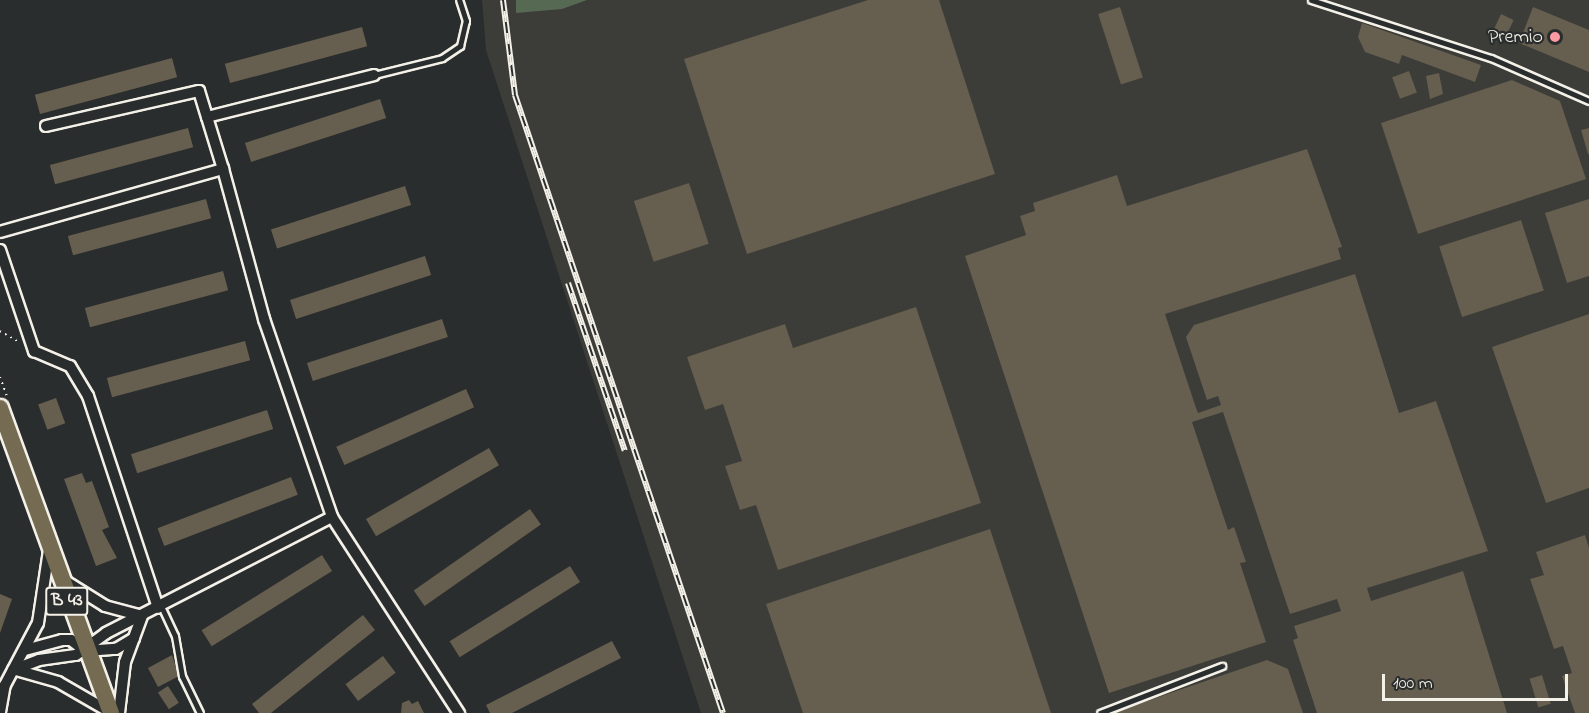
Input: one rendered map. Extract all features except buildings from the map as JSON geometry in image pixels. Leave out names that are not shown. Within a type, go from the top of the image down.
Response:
[{"type":"main road","name":"B 43","points":[[0,408],[59,577],[92,647],[113,712]]},
{"type":"street","points":[[207,117],[374,75]]},
{"type":"street","points":[[46,126],[199,91],[264,318],[332,517],[459,713]]},
{"type":"street","points":[[0,232],[223,170]]},
{"type":"street","points":[[0,250],[34,351],[56,357],[79,377],[159,607]]},
{"type":"street","points":[[13,670],[92,647],[106,633],[332,517]]},
{"type":"street","points":[[0,712],[13,670],[38,623],[49,550]]},
{"type":"street","points":[[59,577],[105,606],[142,616]]},
{"type":"street","points":[[13,670],[44,675],[113,712],[125,662],[142,616]]},
{"type":"street","points":[[23,651],[62,640],[71,640],[92,647],[116,648],[134,638]]},
{"type":"lane","points":[[374,75],[442,58],[459,46],[466,21],[459,0]]},
{"type":"lane","points":[[1311,0],[1491,58],[1589,101]]},
{"type":"lane","points":[[159,607],[175,636],[182,676],[200,713]]},
{"type":"lane","points":[[1100,713],[1222,666]]},
{"type":"path","points":[[0,331],[34,351]]},
{"type":"shaded area","points":[[482,0],[516,0],[517,10],[519,0],[1589,0],[1589,713],[701,713],[486,50]]},
{"type":"green space","points":[[516,0],[587,0],[562,9],[516,13]]},
{"type":"railway","points":[[503,0],[515,95],[723,713]]},
{"type":"railway","points":[[568,283],[625,451]]},
{"type":"place","name":"Premio","points":[[1555,37]]}]
